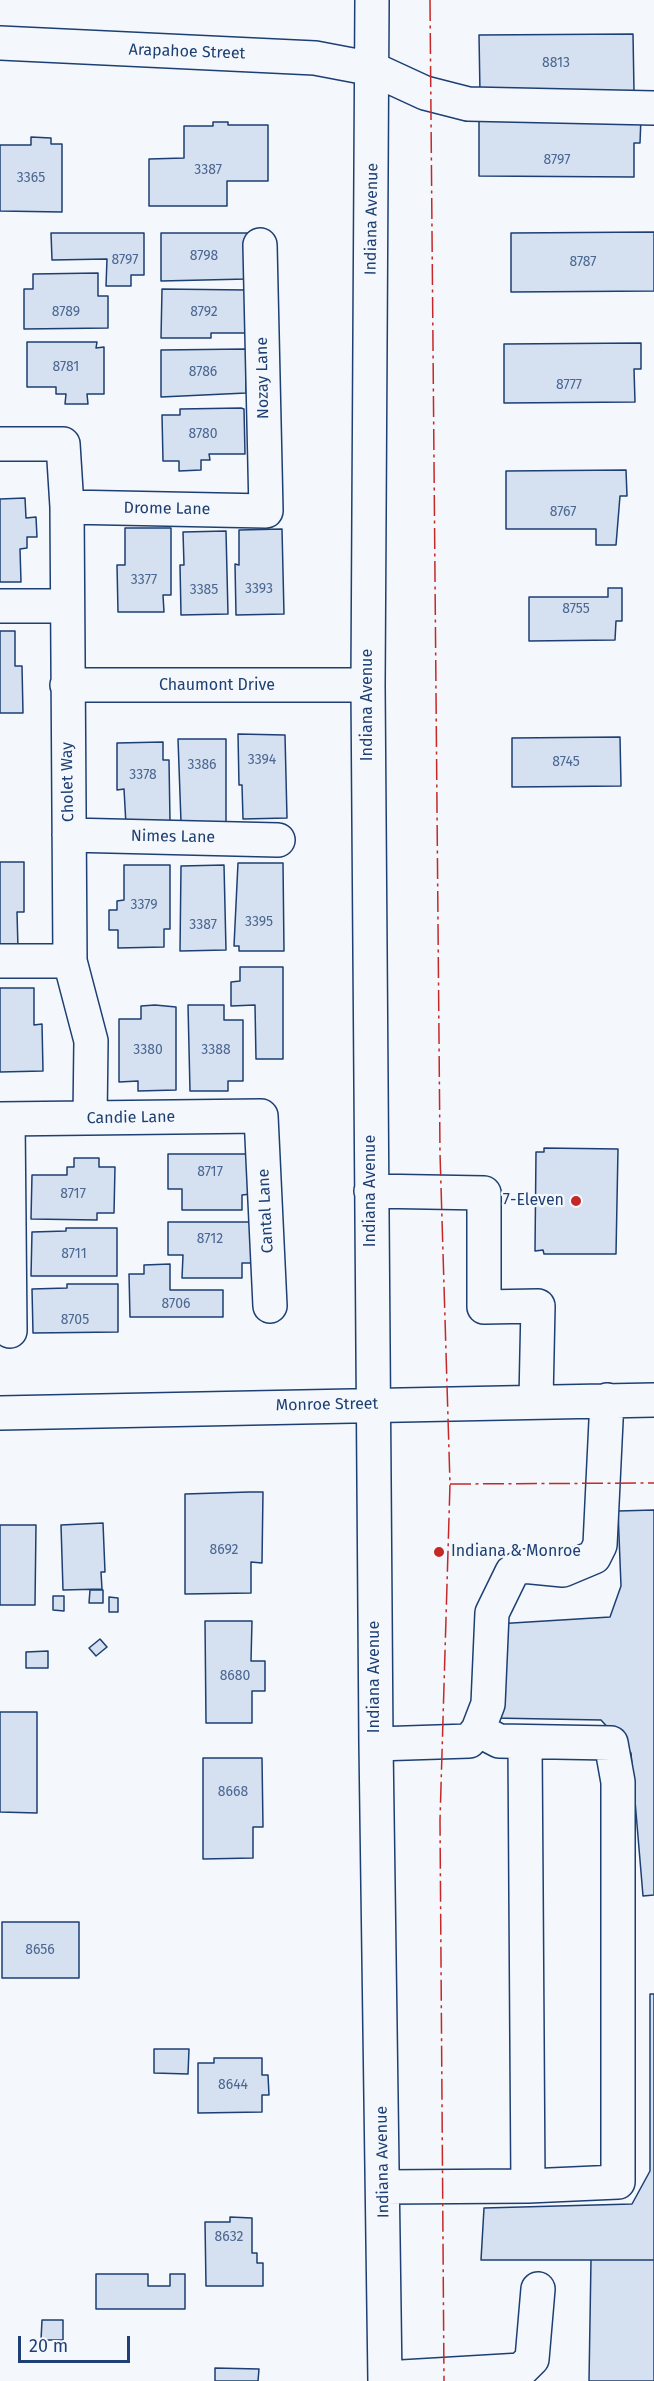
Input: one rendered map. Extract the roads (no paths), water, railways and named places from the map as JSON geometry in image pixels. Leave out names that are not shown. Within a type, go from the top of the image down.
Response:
[{"type":"street","name":"Indiana Avenue","points":[[372,0],[368,685],[376,1744],[385,2380]]},
{"type":"street","name":"Arapahoe Street","points":[[0,43],[309,58],[373,69],[439,98],[468,104],[654,108]]},
{"type":"street","name":"Nozay Lane","points":[[260,245],[266,511]]},
{"type":"street","name":"Cholet Way","points":[[0,444],[63,444],[67,507],[70,961],[91,1041],[90,1118]]},
{"type":"street","name":"Drome Lane","points":[[67,507],[266,511]]},
{"type":"street","points":[[0,606],[67,606]]},
{"type":"street","name":"Chaumont Drive","points":[[67,685],[368,685]]},
{"type":"street","name":"Nimes Lane","points":[[69,835],[278,840]]},
{"type":"street","points":[[0,962],[70,961]]},
{"type":"street","name":"Candie Lane","points":[[4,1119],[261,1116]]},
{"type":"street","name":"Cantal Lane","points":[[261,1116],[270,1306]]},
{"type":"street","points":[[4,1119],[10,1331]]},
{"type":"street","points":[[371,1191],[484,1193],[484,1307],[538,1306],[536,1400]]},
{"type":"street","name":"Monroe Street","points":[[0,1413],[536,1400],[654,1400]]},
{"type":"street","points":[[376,1744],[469,1741],[478,1730],[488,1704],[492,1613],[512,1572],[522,1566],[562,1570],[594,1557],[600,1545],[607,1400]]},
{"type":"street","points":[[384,2187],[528,2186],[618,2182],[618,1782],[611,1743],[499,1741],[478,1730]]},
{"type":"street","points":[[525,1742],[528,2186]]},
{"type":"street","points":[[385,2380],[521,2370],[532,2360],[538,2289]]},
{"type":"place","name":"7-Eleven","points":[[576,1201]]},
{"type":"place","name":"Indiana & Monroe","points":[[439,1552]]}]
